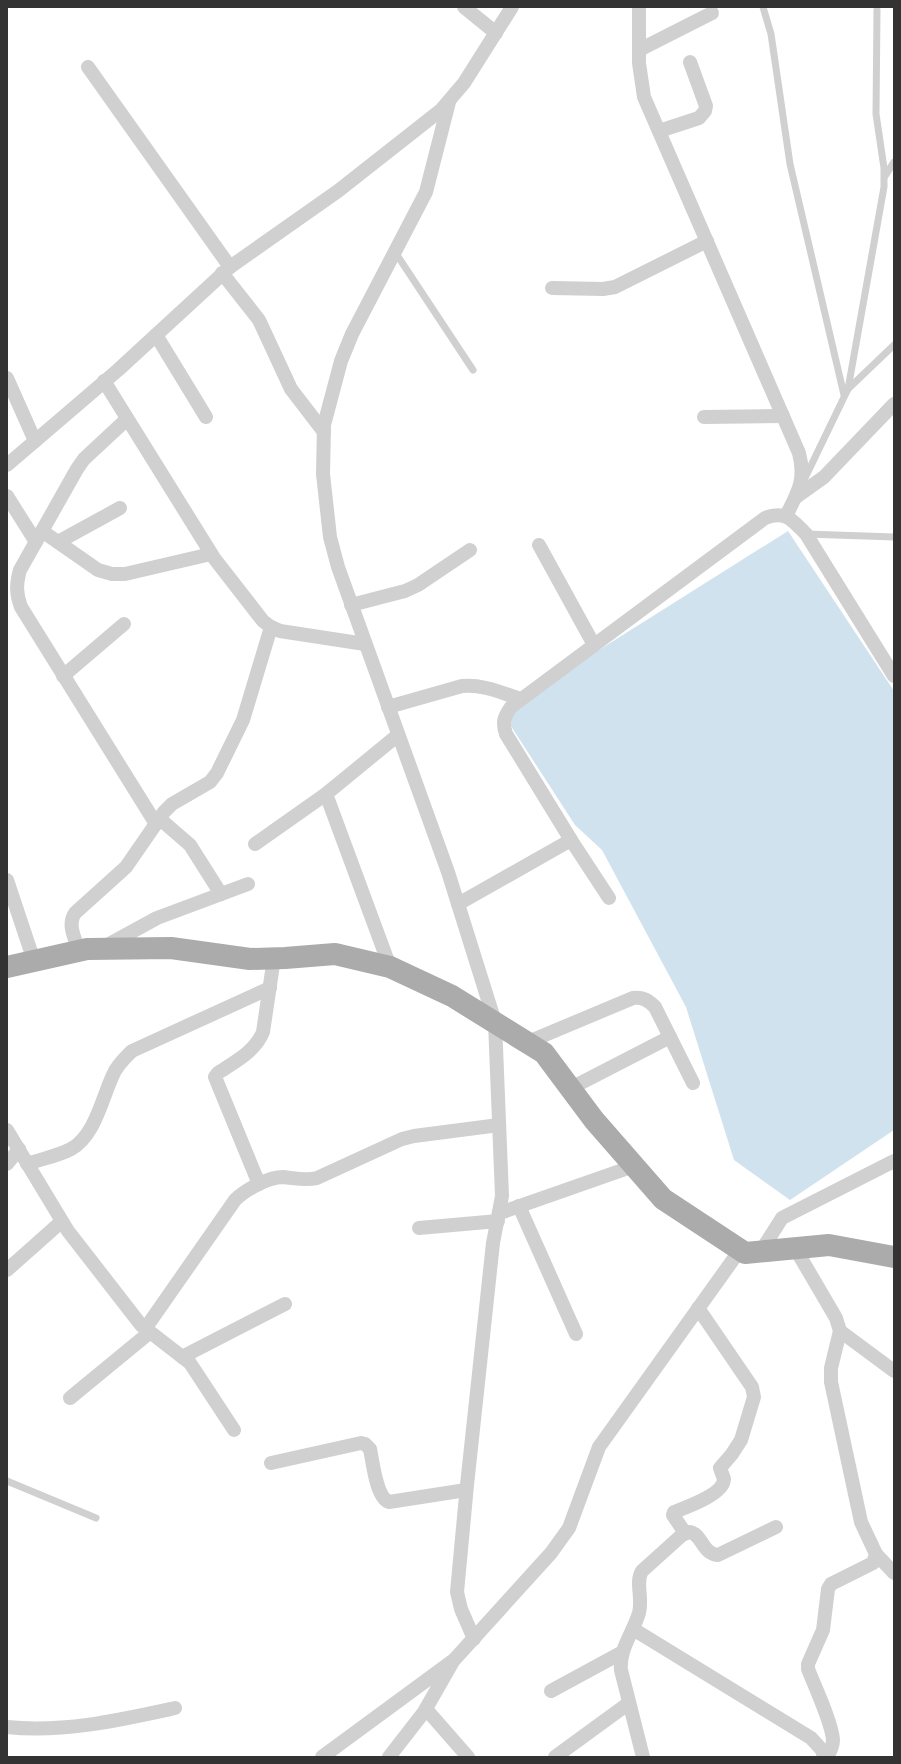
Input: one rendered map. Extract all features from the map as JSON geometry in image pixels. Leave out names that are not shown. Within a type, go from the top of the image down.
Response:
[{"type":"main road","points":[[7,967],[89,950],[171,948],[250,958],[335,954],[390,967],[452,996],[544,1053],[594,1120],[663,1199],[751,1250],[830,1245],[894,1257]]},
{"type":"street","points":[[464,7],[496,32]]},
{"type":"street","points":[[7,465],[104,382],[226,270],[338,191],[449,102],[464,84],[512,7]]},
{"type":"street","points":[[639,7],[640,80],[644,97],[799,453],[803,467],[798,492],[786,516]]},
{"type":"street","points":[[639,50],[712,13]]},
{"type":"street","points":[[659,131],[699,118],[705,111],[706,106],[690,62]]},
{"type":"street","points":[[88,67],[259,320],[291,390],[324,432]]},
{"type":"street","points":[[449,102],[426,192],[346,348],[324,425],[323,474],[330,537],[338,567],[448,872],[495,1022],[502,1196],[493,1243],[466,1490],[457,1592],[461,1609],[474,1639]]},
{"type":"street","points":[[552,288],[615,288],[707,241]]},
{"type":"street","points":[[156,335],[206,417]]},
{"type":"street","points":[[7,378],[35,440]]},
{"type":"street","points":[[104,382],[211,554],[264,621],[271,627],[280,631],[365,644]]},
{"type":"street","points":[[798,492],[824,478],[894,404]]},
{"type":"street","points":[[704,417],[783,416]]},
{"type":"street","points":[[127,419],[84,459],[77,469],[20,570],[17,583],[17,595],[21,607],[63,676],[158,821],[190,845],[221,894]]},
{"type":"street","points":[[7,496],[39,537],[58,542],[98,570],[112,574],[125,574],[211,554]]},
{"type":"street","points":[[58,542],[120,508]]},
{"type":"street","points":[[609,898],[571,840],[506,734],[503,724],[505,715],[511,707],[521,699],[765,518],[774,514],[786,516],[806,534],[894,676]]},
{"type":"street","points":[[539,546],[594,645]]},
{"type":"street","points":[[351,605],[405,591],[418,585],[470,550]]},
{"type":"street","points":[[63,676],[124,624]]},
{"type":"street","points":[[248,884],[157,918],[89,950],[71,925],[71,918],[75,913],[126,867],[158,821],[172,804],[210,782],[217,773],[243,720],[271,627]]},
{"type":"street","points":[[388,707],[472,685],[521,699]]},
{"type":"street","points":[[255,844],[326,794],[398,735]]},
{"type":"street","points":[[326,794],[390,967]]},
{"type":"street","points":[[458,904],[571,840]]},
{"type":"street","points":[[7,880],[34,961]]},
{"type":"street","points":[[259,1184],[215,1077],[218,1073],[254,1048],[259,1041],[263,1032],[274,958]]},
{"type":"street","points":[[27,1164],[71,1149],[82,1142],[90,1131],[113,1073],[132,1051],[270,988]]},
{"type":"street","points":[[528,1042],[633,998],[641,997],[648,1000],[655,1007],[693,1083]]},
{"type":"street","points":[[570,1088],[670,1037]]},
{"type":"street","points":[[70,1398],[147,1331],[235,1200],[247,1189],[278,1177],[304,1180],[317,1178],[402,1139],[414,1136],[499,1125]]},
{"type":"street","points":[[7,1130],[62,1222],[147,1331],[190,1363],[234,1430]]},
{"type":"street","points":[[7,1164],[19,1149]]},
{"type":"street","points":[[322,1757],[454,1660],[560,1542],[569,1528],[599,1447],[698,1308],[751,1250],[782,1218],[894,1161]]},
{"type":"street","points":[[419,1228],[499,1217],[519,1206],[634,1166]]},
{"type":"street","points":[[519,1206],[576,1334]]},
{"type":"street","points":[[7,1270],[62,1222]]},
{"type":"street","points":[[795,1248],[836,1318],[840,1331],[831,1368],[831,1382],[861,1522],[876,1554],[894,1573]]},
{"type":"street","points":[[182,1357],[285,1304]]},
{"type":"street","points":[[686,1533],[673,1515],[674,1512],[699,1502],[721,1488],[724,1479],[720,1468],[738,1446],[754,1397],[752,1387],[698,1308]]},
{"type":"street","points":[[840,1331],[894,1371]]},
{"type":"street","points":[[272,1463],[361,1443],[365,1444],[370,1449],[380,1493],[385,1500],[390,1502],[466,1490]]},
{"type":"street","points":[[643,1757],[621,1670],[620,1660],[621,1653],[633,1629],[641,1604],[642,1596],[639,1576],[642,1571],[686,1533],[692,1532],[708,1552],[718,1555],[776,1527]]},
{"type":"street","points":[[827,1757],[831,1751],[833,1740],[830,1727],[808,1669],[808,1664],[823,1630],[828,1588],[831,1584],[873,1563],[876,1554]]},
{"type":"street","points":[[633,1629],[811,1738],[822,1750],[824,1757]]},
{"type":"street","points":[[551,1691],[621,1653]]},
{"type":"street","points":[[389,1757],[416,1724],[454,1660]]},
{"type":"street","points":[[554,1757],[629,1703]]},
{"type":"street","points":[[7,1727],[26,1729],[49,1728],[119,1720],[174,1708]]},
{"type":"street","points":[[426,1709],[468,1757]]},
{"type":"lane","points":[[763,7],[770,34],[790,164],[846,392]]},
{"type":"lane","points":[[798,492],[846,392],[884,187],[885,176],[876,114],[877,10]]},
{"type":"lane","points":[[885,176],[894,162]]},
{"type":"lane","points":[[395,252],[473,370]]},
{"type":"lane","points":[[846,392],[894,346]]},
{"type":"lane","points":[[806,534],[894,537]]},
{"type":"lane","points":[[7,1481],[96,1518]]},
{"type":"water","points":[[788,531],[894,691],[894,1130],[790,1200],[734,1160],[686,1007],[602,850],[575,825],[507,720],[534,691]]}]
